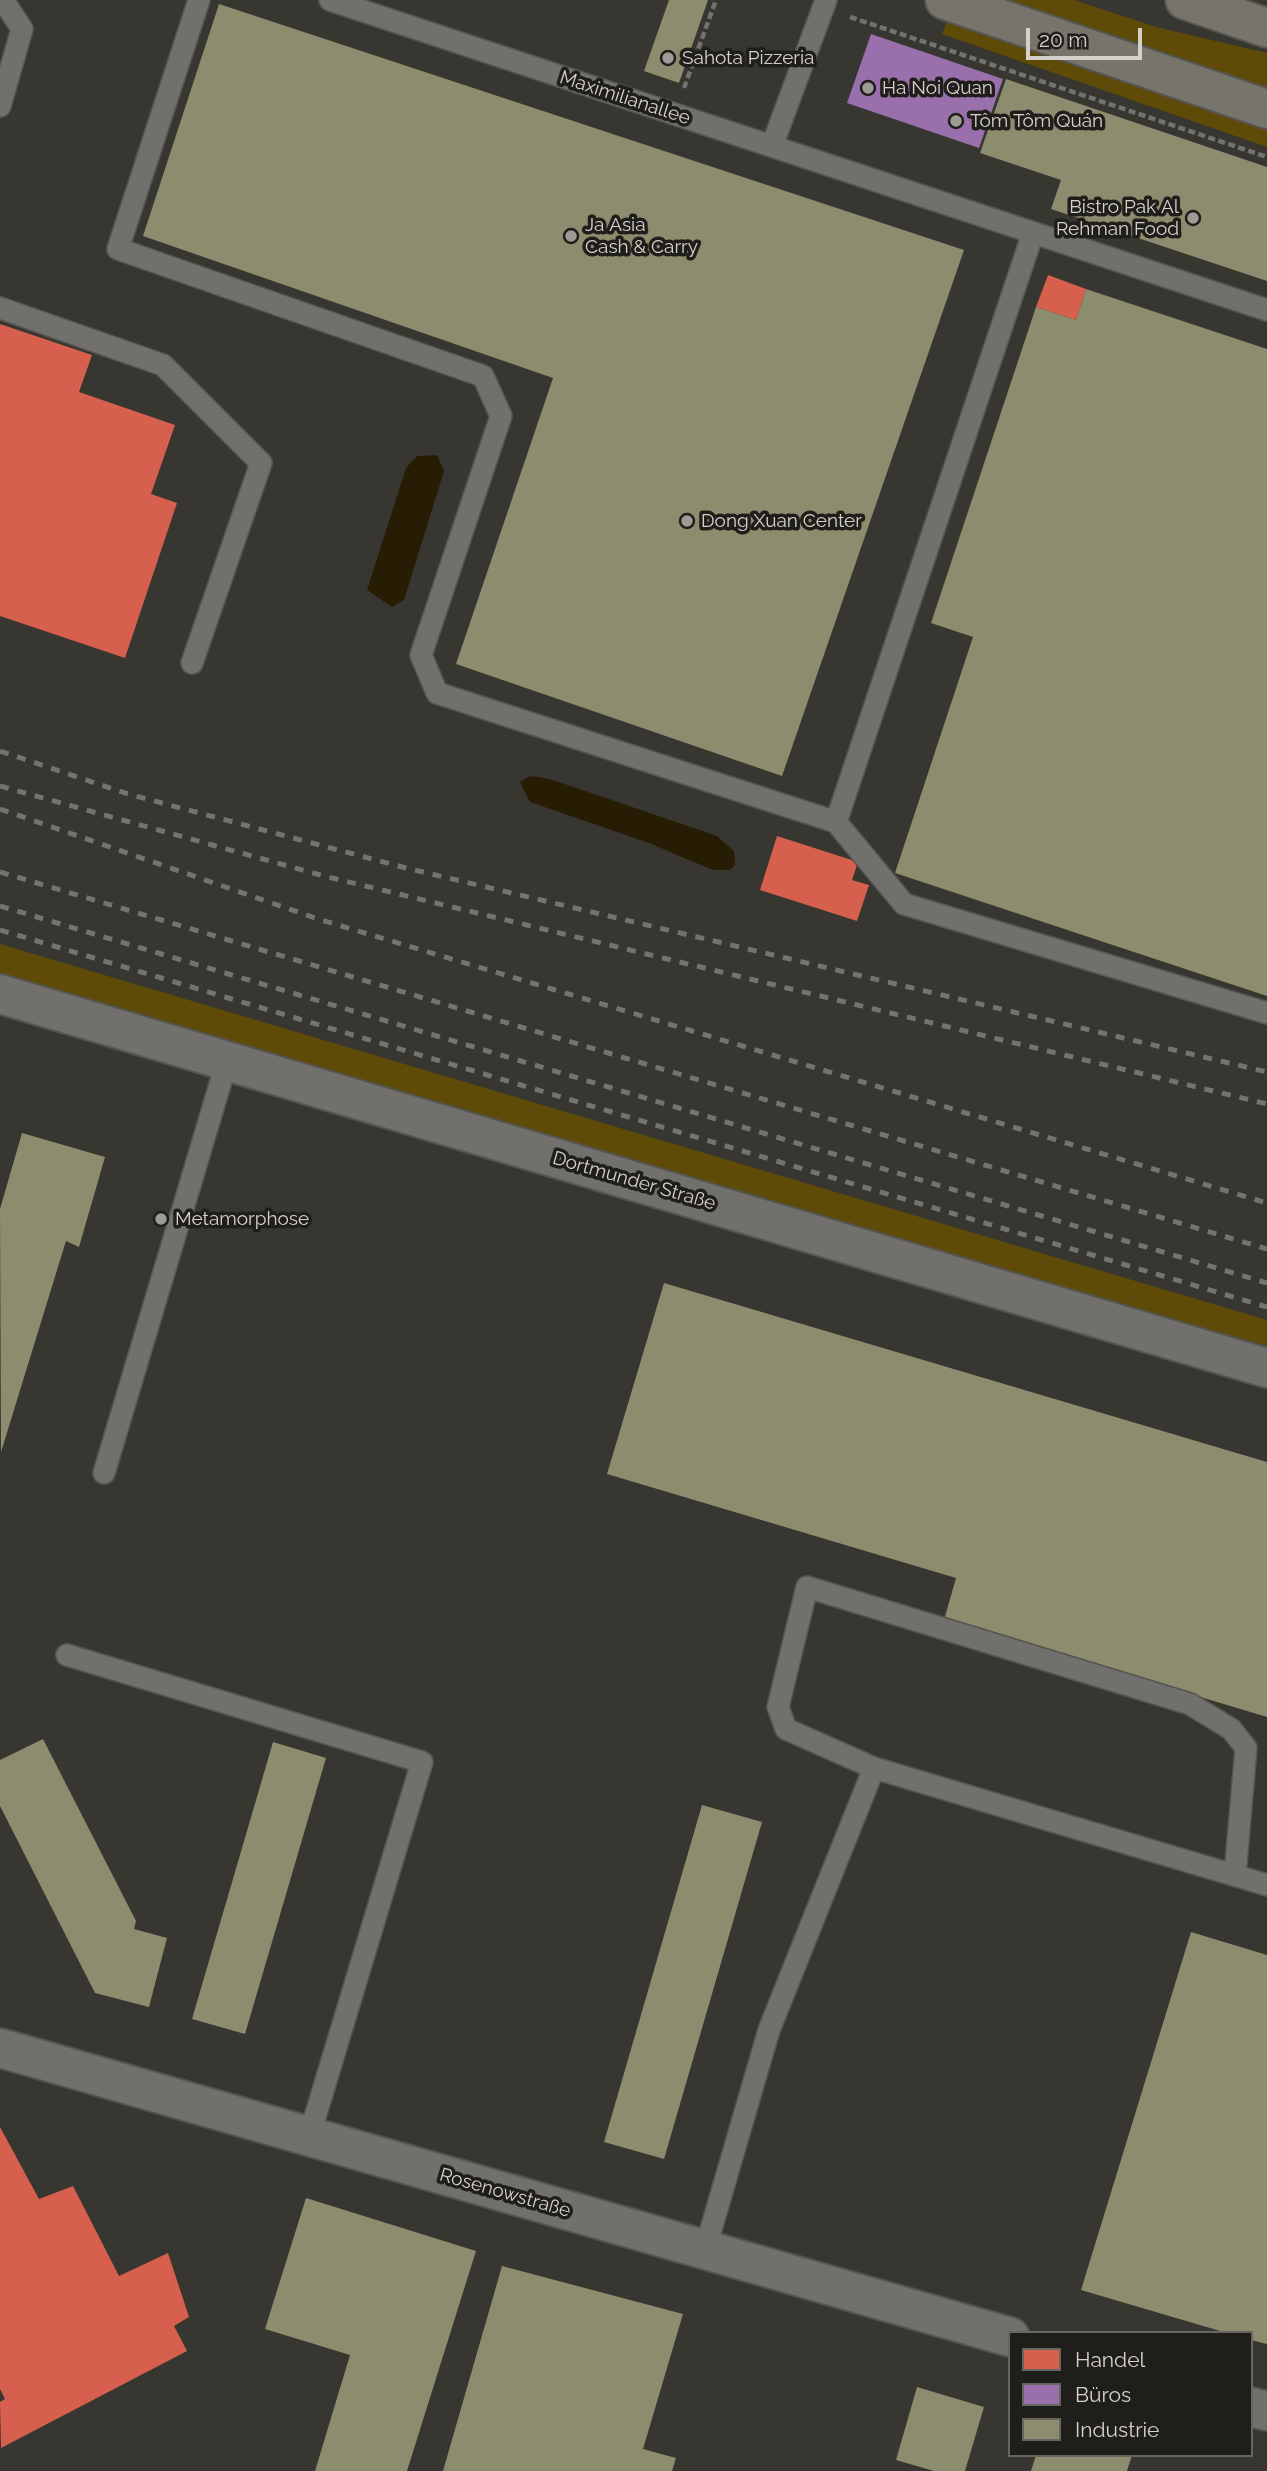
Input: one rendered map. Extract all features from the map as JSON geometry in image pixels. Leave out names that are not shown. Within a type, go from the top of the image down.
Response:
[{"type":"main road","points":[[945,0],[1267,109]]},
{"type":"main road","points":[[1185,0],[1267,27]]},
{"type":"street","name":"Dortmunder Straße","points":[[0,994],[1267,1368]]},
{"type":"street","name":"Rosenowstraße","points":[[0,2048],[1008,2336]]},
{"type":"lane","points":[[0,106],[22,29],[3,0]]},
{"type":"lane","points":[[199,0],[118,249],[483,376],[501,416],[421,655],[437,693],[836,822],[904,904],[1267,1013]]},
{"type":"lane","name":"Maximilianallee","points":[[330,0],[1267,310]]},
{"type":"lane","points":[[772,146],[826,0]]},
{"type":"lane","points":[[836,822],[1033,233]]},
{"type":"lane","points":[[0,308],[163,365],[261,463],[192,663]]},
{"type":"lane","points":[[104,1473],[227,1061]]},
{"type":"lane","points":[[1235,1875],[1246,1748],[1231,1729],[1190,1704],[807,1587],[778,1707],[786,1729],[874,1768],[1267,1885]]},
{"type":"lane","points":[[66,1655],[422,1762],[309,2137]]},
{"type":"lane","points":[[705,2250],[769,2030],[874,1768]]},
{"type":"path","points":[[674,115],[716,0]]},
{"type":"path","points":[[859,19],[1267,157]]},
{"type":"shaded area","points":[[1005,0],[1074,0],[1156,27],[1267,53],[1267,89]]},
{"type":"shaded area","points":[[947,21],[1267,129],[1267,147],[942,34]]},
{"type":"shaded area","points":[[437,455],[444,471],[404,600],[392,607],[367,590],[406,468],[417,456]]},
{"type":"shaded area","points":[[530,776],[550,779],[717,836],[734,851],[735,865],[730,870],[713,870],[649,843],[530,802],[520,782]]},
{"type":"shaded area","points":[[0,944],[1267,1320],[1267,1347],[0,974]]},
{"type":"building: Handel","points":[[1048,275],[1086,289],[1076,320],[1036,307]]},
{"type":"building: Handel","points":[[0,324],[92,355],[79,392],[175,425],[151,494],[177,503],[125,658],[0,616]]},
{"type":"building: Handel","points":[[777,836],[858,862],[852,880],[869,885],[857,921],[760,890]]},
{"type":"building: Handel","points":[[0,2127],[39,2199],[73,2186],[119,2276],[168,2253],[189,2317],[174,2326],[187,2351],[1,2448],[0,2402],[5,2399],[0,2389]]},
{"type":"building: Büros","points":[[871,34],[1003,79],[979,148],[847,103]]},
{"type":"building: Industrie","points":[[669,0],[708,0],[679,83],[644,71]]},
{"type":"building: Industrie","name":"Dong Xuan Center","points":[[219,4],[964,250],[782,776],[456,664],[553,378],[143,236]]},
{"type":"building: Industrie","points":[[1006,79],[1267,167],[1267,281],[1051,209],[1061,180],[980,153]]},
{"type":"building: Industrie","points":[[1086,289],[1267,349],[1267,996],[895,873],[973,637],[931,623],[1036,307],[1076,320]]},
{"type":"building: Industrie","points":[[22,1133],[105,1157],[79,1247],[66,1241],[1,1452],[0,1209]]},
{"type":"building: Industrie","points":[[664,1283],[1267,1462],[1267,1717],[944,1620],[956,1578],[607,1474]]},
{"type":"building: Industrie","points":[[43,1739],[136,1921],[134,1929],[167,1938],[149,2007],[95,1993],[0,1806],[0,1760]]},
{"type":"building: Industrie","points":[[273,1742],[326,1758],[245,2034],[192,2019]]},
{"type":"building: Industrie","points":[[702,1805],[762,1822],[664,2159],[604,2142]]},
{"type":"building: Industrie","points":[[1191,1932],[1267,1955],[1267,2344],[1253,2340],[1253,2331],[1220,2331],[1081,2290]]},
{"type":"building: Industrie","points":[[306,2198],[476,2251],[407,2471],[315,2471],[350,2355],[265,2329]]},
{"type":"building: Industrie","points":[[502,2266],[683,2314],[643,2449],[676,2458],[672,2471],[443,2471]]},
{"type":"building: Industrie","points":[[917,2387],[984,2407],[965,2471],[934,2471],[896,2460]]},
{"type":"building: Industrie","points":[[1035,2457],[1131,2457],[1127,2471],[1031,2471]]},
{"type":"railway","points":[[0,751],[128,794],[406,868],[1267,1072]]},
{"type":"railway","points":[[0,786],[324,876],[1267,1104]]},
{"type":"railway","points":[[0,809],[318,919],[1267,1203]]},
{"type":"railway","points":[[0,872],[1267,1249]]},
{"type":"railway","points":[[0,906],[1267,1283]]},
{"type":"railway","points":[[0,930],[1267,1307]]},
{"type":"place","name":"Sahota Pizzeria","points":[[668,58]]},
{"type":"place","name":"Ha Noi Quan","points":[[868,88]]},
{"type":"place","name":"Tôm Tôm Quán","points":[[956,121]]},
{"type":"place","name":"Bistro Pak Al Rehman Food","points":[[1193,218]]},
{"type":"place","name":"Ja Asia Cash & Carry","points":[[571,236]]},
{"type":"place","name":"Dong Xuan Center","points":[[687,521]]},
{"type":"place","name":"Metamorphose","points":[[161,1219]]}]
